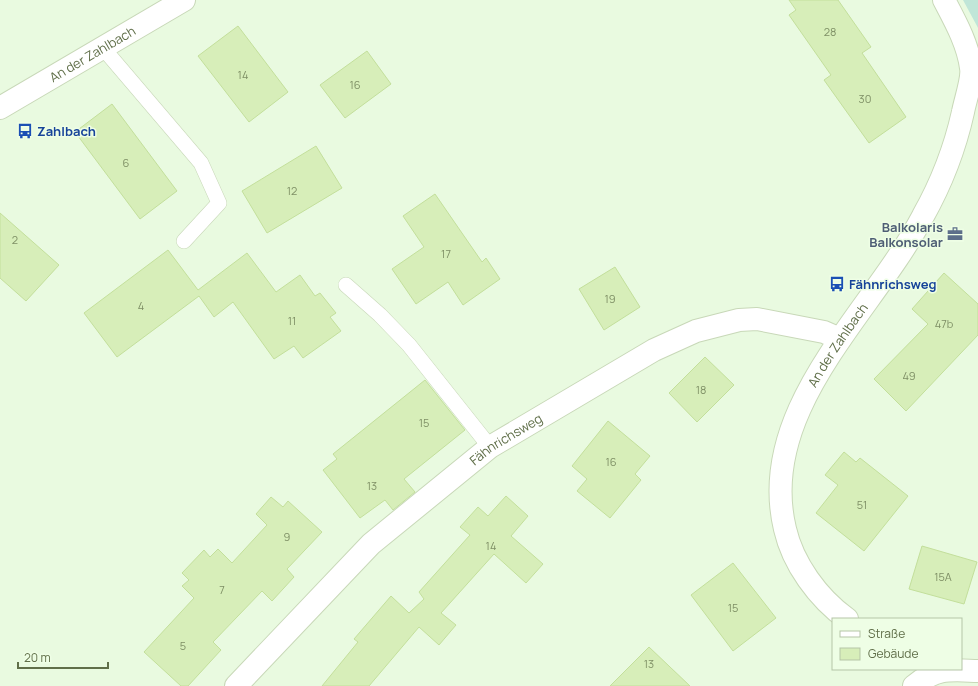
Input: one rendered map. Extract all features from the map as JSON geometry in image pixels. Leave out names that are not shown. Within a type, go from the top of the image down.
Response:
[{"type":"street","name":"An der Zahlbach","points":[[0,108],[184,0]]},
{"type":"street","name":"An der Zahlbach","points":[[846,618],[813,586],[796,560],[788,542],[779,500],[780,473],[793,425],[823,365],[888,273],[923,217],[944,172],[959,129],[975,69],[961,33],[944,0]]},
{"type":"street","name":"Fähnrichsweg","points":[[236,686],[371,544],[490,447],[654,350],[696,331],[739,320],[757,319],[824,332],[840,340]]},
{"type":"street","points":[[940,670],[973,686]]},
{"type":"street","points":[[914,686],[925,677],[940,670],[978,671]]},
{"type":"lane","points":[[103,48],[201,163],[219,203],[184,240]]},
{"type":"lane","points":[[346,286],[380,315],[409,345],[490,447]]},
{"type":"green space","points":[[963,0],[978,0],[978,28],[977,26]]},
{"type":"building","points":[[789,0],[838,0],[871,47],[862,53],[906,117],[869,143],[824,80],[831,75],[789,15],[796,10]]},
{"type":"building","points":[[238,26],[288,92],[249,122],[198,56]]},
{"type":"building","points":[[367,51],[391,84],[345,118],[320,85]]},
{"type":"building","points":[[112,104],[177,191],[140,219],[75,132]]},
{"type":"building","points":[[316,146],[342,188],[267,233],[242,191]]},
{"type":"building","points":[[435,194],[482,262],[486,258],[500,279],[463,305],[448,282],[416,304],[392,269],[424,247],[403,216]]},
{"type":"building","points":[[0,213],[59,265],[26,301],[0,278]]},
{"type":"building","points":[[168,250],[198,290],[247,253],[276,292],[300,275],[315,296],[320,293],[336,313],[330,317],[341,331],[303,358],[294,346],[274,359],[233,302],[214,317],[199,296],[117,357],[84,313]]},
{"type":"building","points":[[615,267],[640,307],[604,330],[579,289]]},
{"type":"building","points":[[944,273],[978,304],[978,335],[906,411],[874,379],[928,324],[912,309]]},
{"type":"building","points":[[705,357],[734,385],[697,422],[669,393]]},
{"type":"building","points":[[425,380],[465,430],[404,479],[415,492],[393,510],[385,500],[360,518],[323,470],[337,459],[333,454]]},
{"type":"building","points":[[608,421],[650,456],[635,474],[641,480],[610,518],[577,491],[587,479],[572,466]]},
{"type":"building","points":[[844,452],[856,462],[860,458],[908,496],[864,551],[816,513],[838,485],[825,475]]},
{"type":"building","points":[[506,496],[528,516],[511,536],[543,564],[526,583],[494,554],[441,613],[456,625],[439,645],[419,627],[369,686],[322,686],[358,642],[354,639],[391,596],[409,613],[424,599],[419,592],[470,535],[460,527],[478,507],[488,516]]},
{"type":"building","points":[[271,497],[283,507],[288,501],[322,532],[287,569],[294,577],[272,601],[262,591],[213,642],[221,650],[188,686],[181,686],[144,652],[194,598],[182,586],[189,580],[182,573],[204,550],[210,557],[218,549],[232,563],[267,525],[256,514]]},
{"type":"building","points":[[922,546],[977,562],[964,604],[909,589]]},
{"type":"building","points":[[733,563],[776,618],[733,651],[691,595]]},
{"type":"building","points":[[649,647],[690,686],[610,686]]},
{"type":"place","name":"Zahlbach","points":[[25,131]]},
{"type":"place","name":"Balkolaris Balkonsolar","points":[[955,234]]},
{"type":"place","name":"Fähnrichsweg","points":[[837,284]]}]
